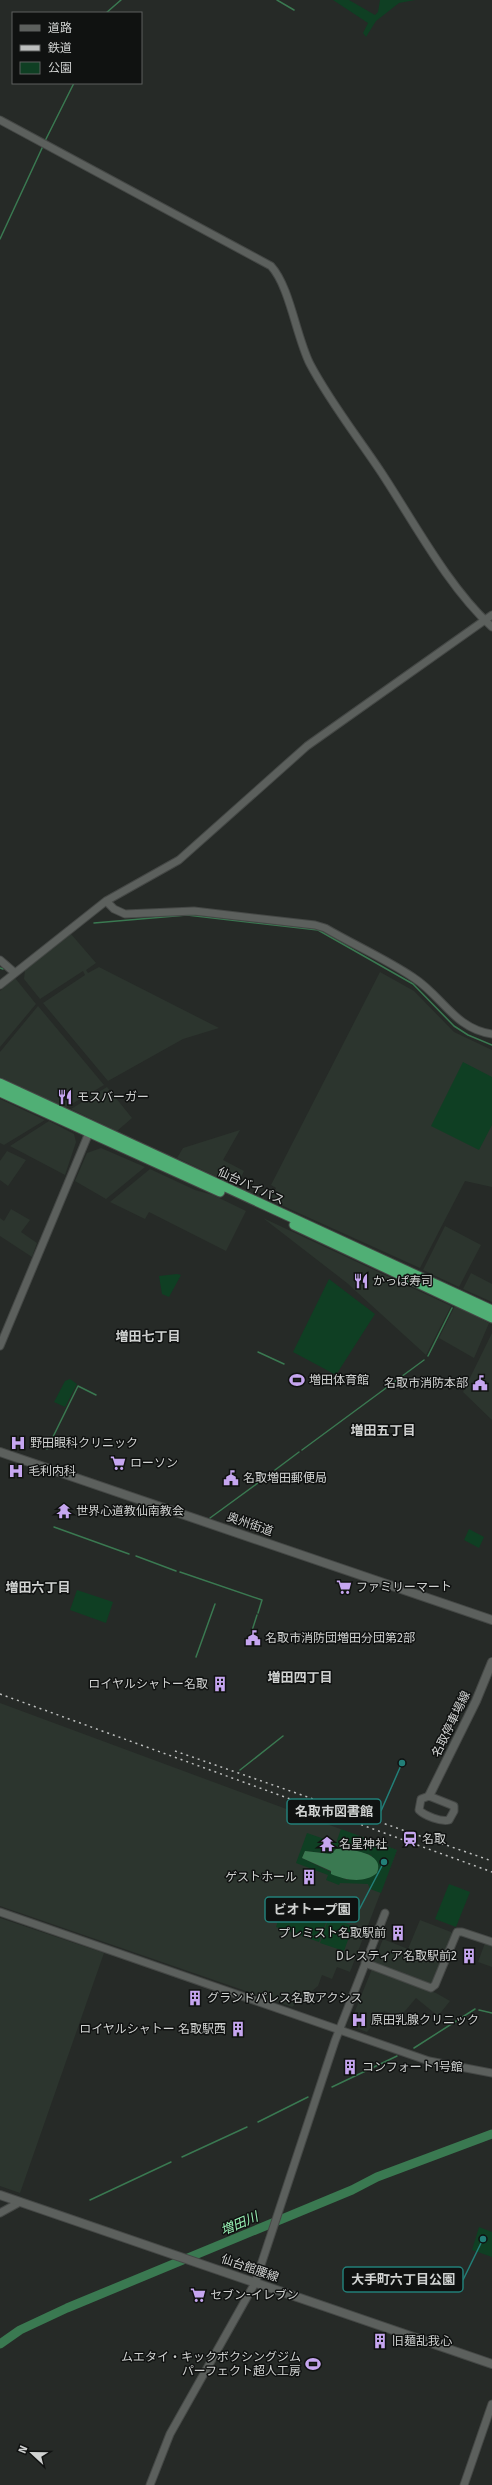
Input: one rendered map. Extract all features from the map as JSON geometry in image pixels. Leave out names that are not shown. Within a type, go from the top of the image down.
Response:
[{"type":"highway","name":"仙台バイパス","points":[[0,1083],[90,1130],[492,1318]]},
{"type":"highway","name":"仙台バイパス","points":[[0,1092],[90,1130],[492,1310]]},
{"type":"main road","name":"奥州街道","points":[[0,1452],[492,1620]]},
{"type":"main road","name":"名取停車場線","points":[[429,1796],[476,1700],[492,1662]]},
{"type":"main road","name":"仙台館腰線","points":[[0,2195],[492,2364]]},
{"type":"street","points":[[0,120],[271,266],[280,279],[303,350],[323,389],[362,444],[456,586],[484,620],[492,627]]},
{"type":"street","points":[[0,985],[106,901],[179,860],[306,746],[492,615]]},
{"type":"street","points":[[106,901],[114,909],[125,914],[203,912],[315,925],[325,928],[418,980],[463,1023],[480,1032],[492,1034]]},
{"type":"street","points":[[0,960],[15,973]]},
{"type":"street","points":[[0,1346],[90,1130]]},
{"type":"street","points":[[429,1796],[454,1806],[454,1811],[449,1820],[444,1821],[422,1813],[419,1810],[421,1799],[429,1796]]},
{"type":"street","points":[[0,1912],[428,2061],[492,2073]]},
{"type":"street","points":[[150,2485],[170,2434],[255,2283],[339,2029],[385,1913]]},
{"type":"street","points":[[365,1963],[431,1988],[435,1985],[457,1932],[462,1932],[492,1942]]},
{"type":"street","points":[[0,2213],[20,2202]]},
{"type":"street","points":[[464,2485],[492,2404]]},
{"type":"shaded area","points":[[71,934],[96,963],[86,970],[88,973],[99,967],[219,1028],[183,1039],[108,1081],[43,1003],[85,975],[83,971],[40,999],[24,979],[25,970]]},
{"type":"shaded area","points":[[380,972],[414,991],[454,1032],[492,1050],[492,1187],[465,1181],[420,1268],[270,1200],[276,1188],[271,1185]]},
{"type":"shaded area","points":[[15,978],[36,1004],[0,1047],[0,991]]},
{"type":"shaded area","points":[[38,1006],[104,1085],[65,1108],[0,1077],[0,1052]]},
{"type":"shaded area","points":[[107,1087],[132,1118],[117,1131],[71,1109]]},
{"type":"shaded area","points":[[0,1099],[45,1120],[4,1145],[0,1143]]},
{"type":"shaded area","points":[[49,1121],[74,1134],[76,1142],[65,1175],[10,1146]]},
{"type":"shaded area","points":[[240,1130],[223,1160],[244,1171],[237,1186],[177,1158],[183,1148]]},
{"type":"shaded area","points":[[101,1148],[145,1167],[106,1199],[75,1181],[87,1153]]},
{"type":"shaded area","points":[[7,1151],[26,1160],[8,1186],[0,1180],[0,1161]]},
{"type":"shaded area","points":[[150,1169],[195,1190],[213,1195],[246,1211],[226,1251],[149,1212],[145,1219],[110,1202]]},
{"type":"shaded area","points":[[11,1209],[30,1220],[21,1232],[37,1243],[32,1257],[0,1236],[0,1218],[4,1221]]},
{"type":"shaded area","points":[[263,1218],[451,1306],[426,1355],[347,1283]]},
{"type":"shaded area","points":[[445,1226],[481,1245],[459,1287],[423,1270]]},
{"type":"shaded area","points":[[471,1273],[492,1284],[492,1302],[463,1289]]},
{"type":"shaded area","points":[[455,1306],[489,1323],[474,1358],[439,1338]]},
{"type":"shaded area","points":[[492,1333],[492,1420],[463,1392]]},
{"type":"shaded area","points":[[0,1703],[397,1850],[350,1972],[337,1967],[332,1979],[322,1975],[318,1986],[292,2007],[0,1906]]},
{"type":"shaded area","points":[[336,1849],[357,1851],[371,1856],[376,1860],[378,1866],[377,1873],[366,1879],[360,1880],[342,1878],[331,1874],[331,1871],[302,1858],[305,1851],[331,1854]]},
{"type":"shaded area","points":[[0,1918],[104,1953],[20,2193],[0,2186]]},
{"type":"shaded area","points":[[420,1920],[451,1932],[452,1934],[433,1982],[429,1984],[374,1962],[383,1939],[408,1949]]},
{"type":"shaded area","points":[[485,1943],[492,1946],[492,1967],[478,1962]]},
{"type":"shaded area","points":[[372,1969],[436,1993],[450,2001],[438,2016],[416,1998],[400,2017],[384,2011],[367,2032],[353,2027],[351,2021]]},
{"type":"green space","points":[[333,0],[349,0],[375,15],[378,12],[380,0],[415,0],[399,3],[376,21],[366,37],[363,33],[368,23]]},
{"type":"green space","points":[[463,1062],[492,1077],[492,1125],[479,1150],[431,1126]]},
{"type":"green space","points":[[181,1275],[169,1297],[162,1294],[159,1276]]},
{"type":"green space","points":[[329,1279],[375,1314],[336,1375],[293,1352]]},
{"type":"green space","points":[[70,1379],[77,1384],[65,1407],[54,1402],[65,1381]]},
{"type":"green space","points":[[469,1529],[484,1537],[479,1548],[464,1540]]},
{"type":"green space","points":[[77,1590],[113,1602],[106,1623],[70,1610]]},
{"type":"green space","points":[[341,1829],[397,1850],[381,1893],[370,1889],[368,1884],[340,1883],[339,1885],[326,1880],[328,1875],[296,1863],[307,1833],[336,1843]],"holes":[[[352,1850],[371,1855],[378,1865],[347,1880],[302,1858],[305,1851],[331,1854]]]},
{"type":"green space","points":[[449,1884],[470,1892],[456,1927],[435,1919]]},
{"type":"green space","points":[[284,1902],[328,1917],[319,1942],[276,1927]]},
{"type":"green space","points":[[329,1917],[353,1926],[344,1951],[320,1943]]},
{"type":"green space","points":[[479,2227],[492,2232],[492,2257],[472,2250]]},
{"type":"waterway","points":[[107,12],[121,0]]},
{"type":"waterway","points":[[277,0],[294,10]]},
{"type":"waterway","points":[[45,141],[74,84]]},
{"type":"waterway","points":[[0,239],[43,146]]},
{"type":"waterway","points":[[94,923],[187,915],[318,930],[413,984],[454,1026],[468,1035],[492,1045]]},
{"type":"waterway","points":[[428,1356],[452,1308]]},
{"type":"waterway","points":[[258,1352],[284,1364]]},
{"type":"waterway","points":[[302,1450],[424,1360]]},
{"type":"waterway","points":[[47,1449],[78,1386],[96,1395]]},
{"type":"waterway","points":[[275,1470],[299,1452]]},
{"type":"waterway","points":[[210,1518],[273,1472]]},
{"type":"waterway","points":[[54,1527],[129,1554]]},
{"type":"waterway","points":[[136,1556],[176,1571]]},
{"type":"waterway","points":[[180,1572],[262,1600],[258,1613]]},
{"type":"waterway","points":[[196,1657],[215,1604]]},
{"type":"waterway","points":[[248,1643],[257,1615]]},
{"type":"waterway","points":[[240,1770],[283,1736]]},
{"type":"waterway","points":[[414,2048],[475,2009]]},
{"type":"waterway","points":[[479,2010],[492,2013]]},
{"type":"waterway","points":[[332,2087],[397,2056]]},
{"type":"waterway","points":[[258,2122],[308,2097]]},
{"type":"waterway","points":[[182,2157],[247,2127]]},
{"type":"waterway","name":"増田川","points":[[0,2344],[20,2330],[67,2308],[352,2190],[377,2177],[492,2134]]},
{"type":"waterway","points":[[90,2200],[171,2162]]},
{"type":"railway","points":[[0,1694],[492,1872]]},
{"type":"railway","points":[[175,1751],[492,1861]]},
{"type":"place","name":"モスバーガー","points":[[65,1097]]},
{"type":"place","name":"かっぱ寿司","points":[[361,1281]]},
{"type":"place","name":"増田体育館","points":[[297,1380]]},
{"type":"place","name":"名取市消防本部","points":[[480,1383]]},
{"type":"place","name":"野田眼科クリニック","points":[[18,1443]]},
{"type":"place","name":"ローソン","points":[[118,1463]]},
{"type":"place","name":"毛利内科","points":[[16,1471]]},
{"type":"place","name":"名取増田郵便局","points":[[231,1478]]},
{"type":"place","name":"世界心道教仙南教会","points":[[64,1511]]},
{"type":"place","name":"ファミリーマート","points":[[344,1587]]},
{"type":"place","name":"名取市消防団増田分団第2部","points":[[253,1638]]},
{"type":"place","name":"ロイヤルシャトー名取","points":[[220,1684]]},
{"type":"place","name":"名取市図書館","points":[[402,1763]]},
{"type":"place","name":"名取","points":[[410,1839]]},
{"type":"place","name":"名星神社","points":[[327,1844]]},
{"type":"place","name":"ビオトープ園","points":[[384,1862]]},
{"type":"place","name":"ゲストホール","points":[[309,1877]]},
{"type":"place","name":"プレミスト名取駅前","points":[[398,1933]]},
{"type":"place","name":"Dレスティア名取駅前2","points":[[469,1956]]},
{"type":"place","name":"グランドパレス名取アクシス","points":[[195,1998]]},
{"type":"place","name":"原田乳腺クリニック","points":[[359,2020]]},
{"type":"place","name":"ロイヤルシャトー 名取駅西","points":[[238,2029]]},
{"type":"place","name":"コンフォート1号館","points":[[350,2067]]},
{"type":"place","name":"大手町六丁目公園","points":[[483,2239]]},
{"type":"place","name":"セブン-イレブン","points":[[198,2295]]},
{"type":"place","name":"旧麺乱我心","points":[[380,2341]]},
{"type":"place","name":"ムエタイ・キックボクシングジム パーフェクト超人工房","points":[[313,2364]]},
{"type":"district","name":"増田七丁目","points":[[148,1336]]},
{"type":"district","name":"増田五丁目","points":[[383,1430]]},
{"type":"district","name":"増田六丁目","points":[[38,1587]]},
{"type":"district","name":"増田四丁目","points":[[300,1677]]}]
